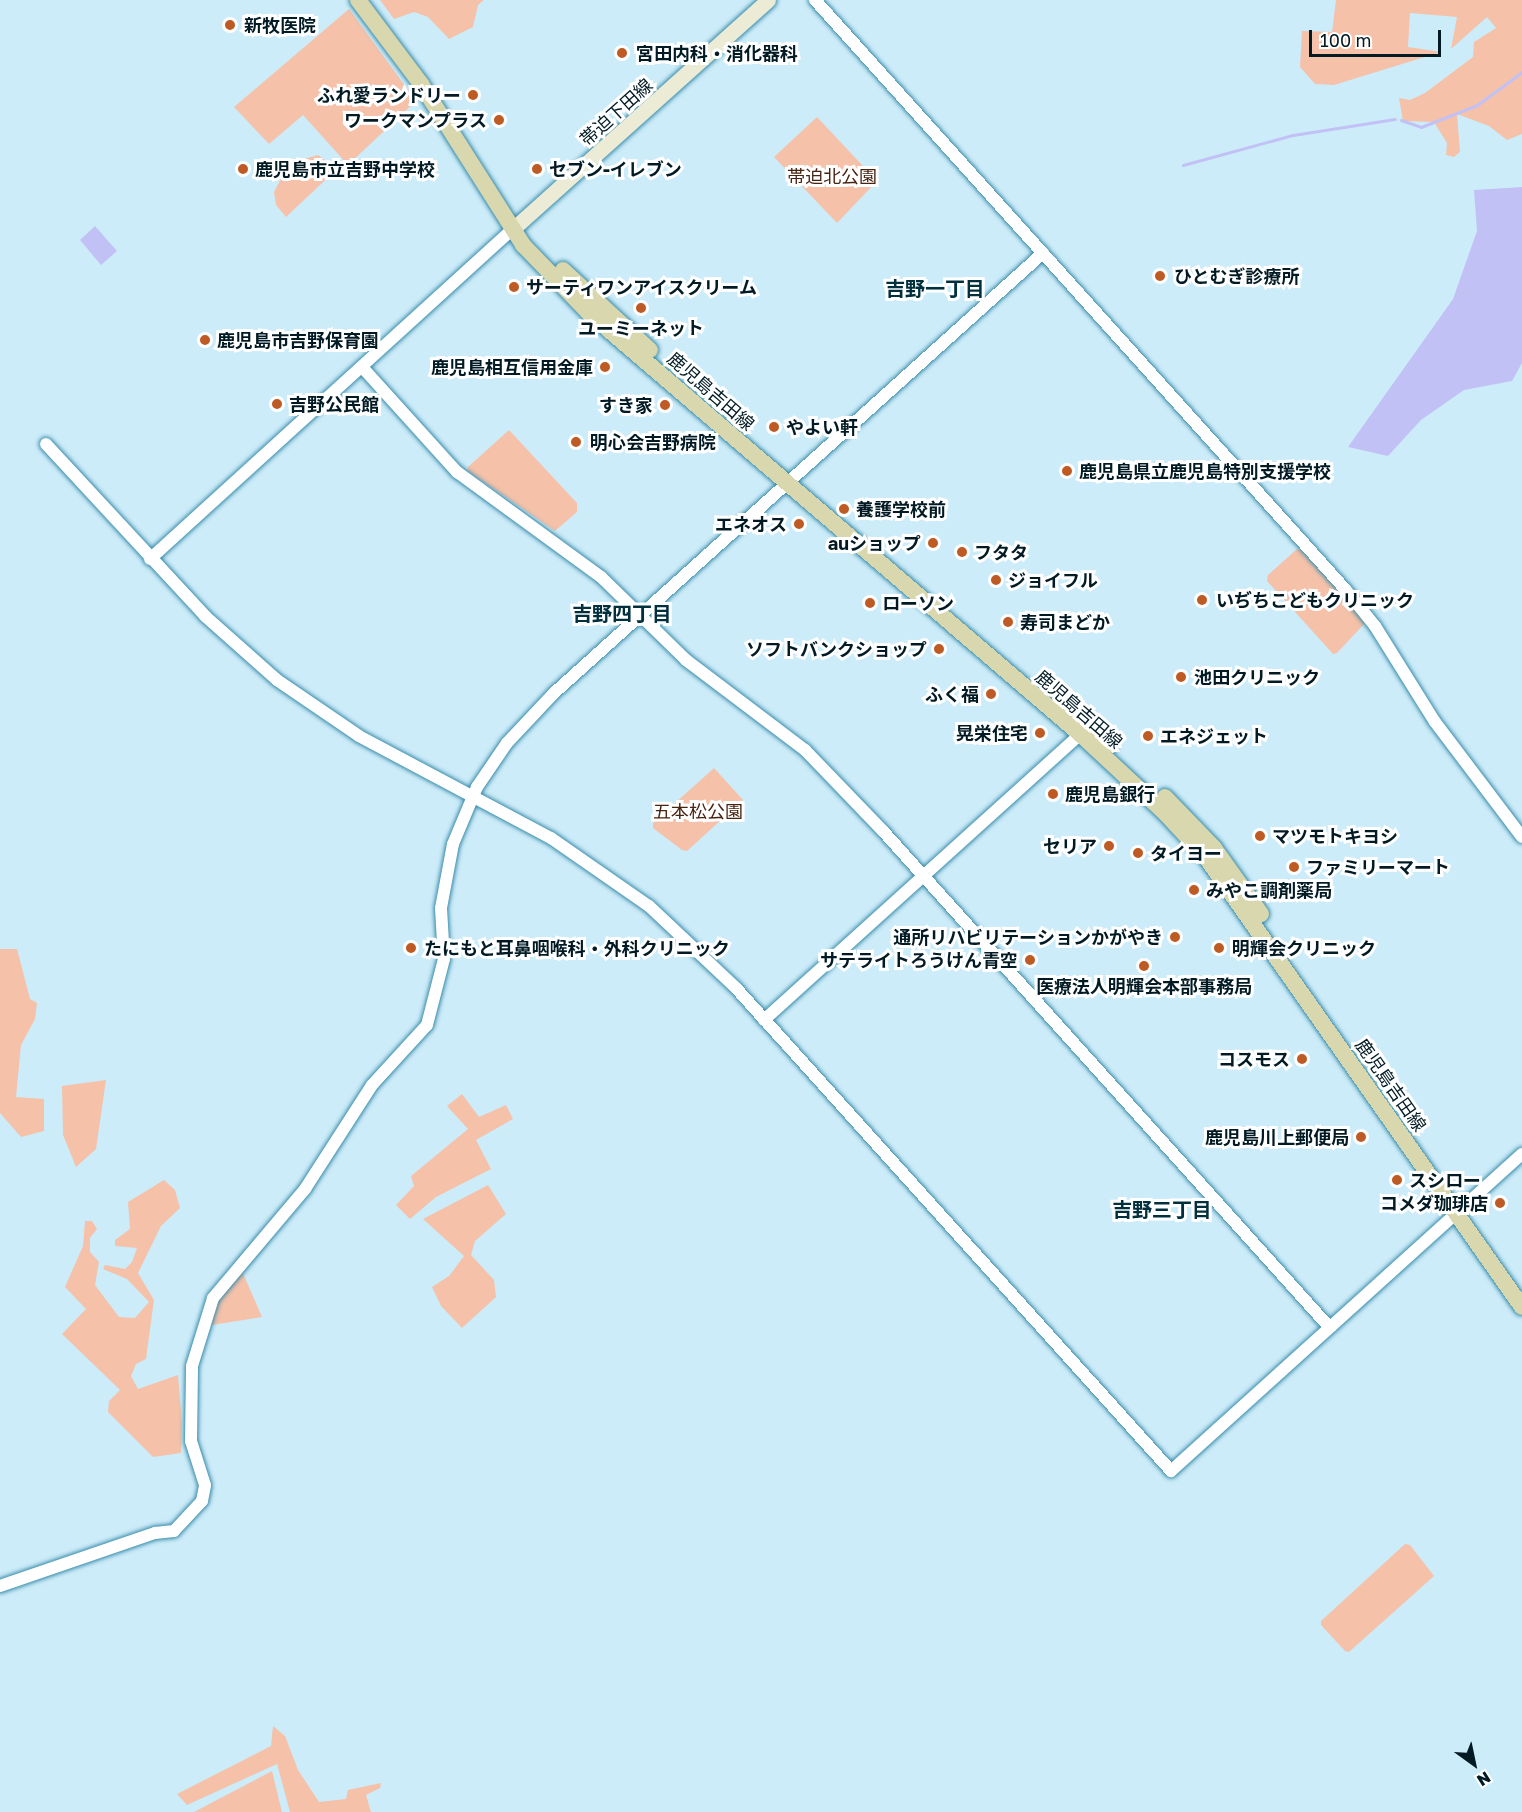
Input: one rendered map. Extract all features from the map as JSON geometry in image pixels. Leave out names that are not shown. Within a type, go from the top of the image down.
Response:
[{"type":"main road","name":"鹿児島吉田線","points":[[358,0],[421,84],[515,228],[791,480],[1080,734],[1149,797],[1205,856],[1461,1209],[1522,1288]]},
{"type":"main road","name":"帯迫下田線","points":[[515,228],[768,0]]},
{"type":"main road","name":"鹿児島吉田線","points":[[791,480],[1089,726],[1214,848],[1461,1209],[1522,1307]]},
{"type":"street","points":[[815,0],[1352,598],[1375,626],[1435,722],[1522,837]]},
{"type":"street","points":[[150,558],[515,228]]},
{"type":"street","points":[[0,1586],[154,1533],[174,1531],[202,1501],[205,1485],[191,1441],[192,1365],[213,1298],[305,1189],[372,1085],[427,1025],[444,959],[441,908],[453,844],[474,795],[507,743],[536,710],[1042,253]]},
{"type":"street","points":[[362,367],[457,472],[602,577],[686,660],[805,750],[923,876],[1330,1328]]},
{"type":"street","points":[[46,444],[205,616],[277,680],[359,735],[551,838],[649,906],[764,1020],[1171,1471],[1522,1154]]},
{"type":"street","points":[[764,1020],[1080,734]]},
{"type":"green space","points":[[380,0],[484,0],[478,5],[473,27],[449,39],[428,17],[414,12],[394,19]]},
{"type":"green space","points":[[1336,0],[1522,0],[1522,134],[1507,140],[1489,126],[1457,114],[1460,152],[1454,157],[1446,155],[1447,143],[1434,122],[1403,121],[1399,98],[1410,100],[1425,93],[1473,57],[1474,42],[1496,28],[1487,17],[1451,49],[1457,17],[1410,13],[1408,47],[1441,52],[1334,85],[1315,84],[1300,67],[1302,31],[1332,32]]},
{"type":"green space","points":[[349,9],[416,101],[348,165],[303,115],[269,144],[234,107]]},
{"type":"green space","name":"帯迫北公園","points":[[817,117],[877,181],[837,223],[774,157]]},
{"type":"green space","points":[[318,155],[337,169],[286,217],[276,205],[274,192],[282,177],[304,159]]},
{"type":"green space","points":[[509,430],[577,503],[577,512],[555,531],[468,471],[468,467]]},
{"type":"green space","points":[[1297,549],[1301,550],[1366,622],[1337,653],[1333,654],[1267,581],[1268,575]]},
{"type":"green space","name":"五本松公園","points":[[714,768],[743,800],[687,851],[682,850],[653,828],[653,823]]},
{"type":"green space","points":[[0,949],[17,949],[30,999],[37,1003],[35,1019],[21,1045],[16,1097],[44,1099],[44,1131],[21,1137],[0,1113]]},
{"type":"green space","points":[[106,1080],[96,1149],[76,1167],[63,1135],[62,1086]]},
{"type":"green space","points":[[462,1094],[479,1117],[506,1105],[513,1119],[476,1140],[491,1169],[436,1197],[410,1219],[396,1205],[414,1186],[411,1176],[468,1129],[447,1106]]},
{"type":"green space","points":[[164,1180],[175,1190],[180,1208],[161,1226],[138,1273],[154,1300],[146,1359],[136,1364],[131,1376],[138,1389],[178,1375],[182,1424],[181,1453],[153,1457],[108,1412],[109,1401],[120,1390],[62,1334],[86,1309],[65,1287],[83,1246],[85,1221],[92,1221],[97,1229],[90,1238],[90,1252],[99,1262],[95,1285],[119,1317],[135,1318],[149,1302],[127,1279],[103,1269],[105,1265],[125,1269],[132,1262],[137,1248],[115,1246],[115,1240],[130,1229],[128,1202]]},
{"type":"green space","points":[[488,1185],[506,1214],[475,1241],[471,1255],[494,1280],[496,1297],[462,1328],[441,1306],[432,1287],[449,1276],[464,1256],[423,1219]]},
{"type":"green space","points":[[242,1271],[262,1317],[212,1325],[212,1313],[220,1297]]},
{"type":"green space","points":[[1405,1544],[1410,1545],[1434,1576],[1349,1652],[1345,1651],[1321,1625],[1321,1621]]},
{"type":"green space","points":[[273,1726],[285,1736],[298,1770],[319,1802],[346,1799],[348,1790],[381,1783],[380,1788],[366,1795],[371,1812],[290,1812],[277,1764],[187,1805],[177,1794],[271,1746]]},
{"type":"green space","points":[[272,1771],[282,1812],[194,1812]]},
{"type":"water","points":[[1522,187],[1522,363],[1512,381],[1464,390],[1421,420],[1388,456],[1348,447],[1453,299],[1477,231],[1474,190]]},
{"type":"water","points":[[95,226],[117,251],[101,265],[80,240]]},
{"type":"waterway","points":[[1401,120],[1421,127],[1477,105],[1522,72]]},
{"type":"waterway","points":[[1183,165],[1293,135],[1395,119]]},
{"type":"place","name":"新牧医院","points":[[230,25]]},
{"type":"place","name":"宮田内科・消化器科","points":[[622,53]]},
{"type":"place","name":"ふれ愛ランドリー","points":[[473,95]]},
{"type":"place","name":"ワークマンプラス","points":[[499,120]]},
{"type":"place","name":"鹿児島市立吉野中学校","points":[[243,169]]},
{"type":"place","name":"セブン-イレブン","points":[[537,169]]},
{"type":"place","name":"ひとむぎ診療所","points":[[1160,276]]},
{"type":"place","name":"サーティワンアイスクリーム","points":[[514,287]]},
{"type":"place","name":"ユーミーネット","points":[[641,308]]},
{"type":"place","name":"鹿児島市吉野保育園","points":[[205,340]]},
{"type":"place","name":"鹿児島相互信用金庫","points":[[605,367]]},
{"type":"place","name":"吉野公民館","points":[[277,404]]},
{"type":"place","name":"すき家","points":[[665,405]]},
{"type":"place","name":"やよい軒","points":[[774,427]]},
{"type":"place","name":"明心会吉野病院","points":[[576,442]]},
{"type":"place","name":"鹿児島県立鹿児島特別支援学校","points":[[1067,471]]},
{"type":"place","name":"養護学校前","points":[[844,509]]},
{"type":"place","name":"エネオス","points":[[799,524]]},
{"type":"place","name":"auショップ","points":[[933,543]]},
{"type":"place","name":"フタタ","points":[[962,552]]},
{"type":"place","name":"ジョイフル","points":[[996,580]]},
{"type":"place","name":"いぢちこどもクリニック","points":[[1202,600]]},
{"type":"place","name":"ローソン","points":[[870,603]]},
{"type":"place","name":"寿司まどか","points":[[1008,622]]},
{"type":"place","name":"ソフトバンクショップ","points":[[939,649]]},
{"type":"place","name":"池田クリニック","points":[[1181,677]]},
{"type":"place","name":"ふく福","points":[[991,694]]},
{"type":"place","name":"晃栄住宅","points":[[1040,733]]},
{"type":"place","name":"エネジェット","points":[[1148,736]]},
{"type":"place","name":"鹿児島銀行","points":[[1053,794]]},
{"type":"place","name":"マツモトキヨシ","points":[[1260,836]]},
{"type":"place","name":"セリア","points":[[1109,846]]},
{"type":"place","name":"タイヨー","points":[[1138,853]]},
{"type":"place","name":"ファミリーマート","points":[[1294,867]]},
{"type":"place","name":"みやこ調剤薬局","points":[[1194,890]]},
{"type":"place","name":"通所リハビリテーションかがやき","points":[[1175,937]]},
{"type":"place","name":"たにもと耳鼻咽喉科・外科クリニック","points":[[411,948]]},
{"type":"place","name":"明輝会クリニック","points":[[1219,948]]},
{"type":"place","name":"サテライトろうけん青空","points":[[1030,960]]},
{"type":"place","name":"医療法人明輝会本部事務局","points":[[1144,966]]},
{"type":"place","name":"コスモス","points":[[1302,1059]]},
{"type":"place","name":"鹿児島川上郵便局","points":[[1361,1137]]},
{"type":"place","name":"スシロー","points":[[1397,1180]]},
{"type":"place","name":"コメダ珈琲店","points":[[1500,1203]]},
{"type":"district","name":"吉野一丁目","points":[[935,288]]},
{"type":"district","name":"吉野四丁目","points":[[622,613]]},
{"type":"district","name":"吉野三丁目","points":[[1162,1209]]}]
